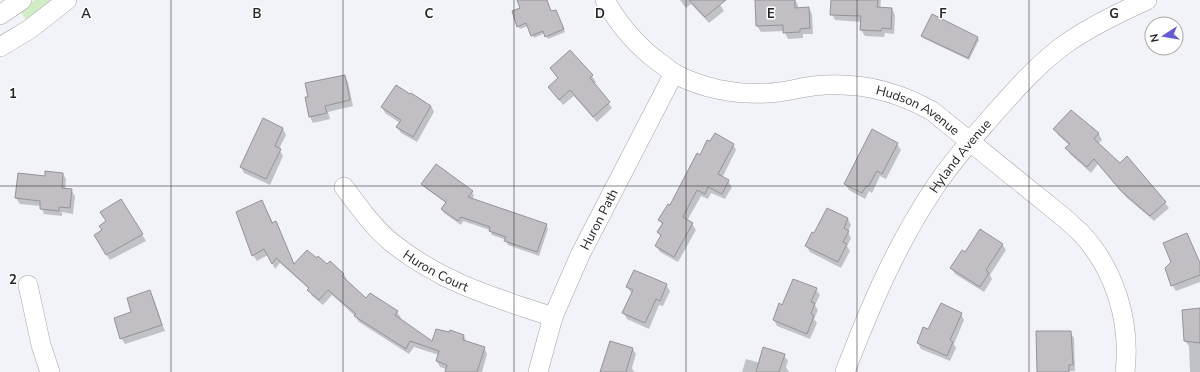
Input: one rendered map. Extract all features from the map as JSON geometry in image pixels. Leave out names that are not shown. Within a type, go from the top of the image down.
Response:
[{"type":"street","points":[[0,15],[22,0]]},
{"type":"street","points":[[0,47],[30,29],[67,0]]},
{"type":"street","name":"Hudson Avenue","points":[[605,0],[618,21],[632,38],[654,58],[674,73],[703,85],[745,93],[766,94],[812,86],[839,84],[858,86],[896,93],[917,102],[932,111],[1062,216],[1092,247],[1104,265],[1116,291],[1121,308],[1125,327],[1125,372]]},
{"type":"street","name":"Hyland Avenue","points":[[845,372],[860,331],[884,277],[907,233],[935,187],[970,141],[1032,71],[1048,57],[1083,32],[1146,0]]},
{"type":"street","name":"Huron Path","points":[[538,372],[553,317],[580,255],[674,73]]},
{"type":"street","name":"Huron Court","points":[[344,187],[369,220],[391,242],[429,269],[445,278],[485,295],[553,317]]},
{"type":"street","points":[[28,285],[41,345],[50,372]]},
{"type":"green space","points":[[35,0],[54,0],[26,20],[20,11]]},
{"type":"building","points":[[517,0],[547,0],[551,11],[556,10],[564,29],[545,37],[543,31],[531,36],[526,23],[517,27],[512,11],[520,8]]},
{"type":"building","points":[[689,0],[726,0],[705,17]]},
{"type":"building","points":[[755,0],[795,0],[795,8],[809,7],[810,28],[800,29],[800,32],[783,33],[783,25],[756,26]]},
{"type":"building","points":[[831,0],[878,0],[877,7],[892,8],[891,29],[882,28],[881,31],[860,30],[861,16],[830,15]]},
{"type":"building","points":[[932,14],[978,37],[968,58],[921,36]]},
{"type":"building","points":[[570,50],[593,75],[590,78],[610,102],[593,117],[570,90],[559,100],[548,87],[558,78],[550,68]]},
{"type":"building","points":[[345,75],[350,100],[325,106],[327,113],[309,117],[305,97],[308,97],[305,83]]},
{"type":"building","points":[[396,85],[431,106],[413,137],[396,127],[401,120],[381,107]]},
{"type":"building","points":[[1071,110],[1099,133],[1094,139],[1120,163],[1127,156],[1166,202],[1150,216],[1121,191],[1094,159],[1087,167],[1065,148],[1070,144],[1053,129]]},
{"type":"building","points":[[263,118],[283,128],[275,146],[281,149],[266,179],[240,167]]},
{"type":"building","points":[[872,129],[898,143],[882,174],[877,171],[868,187],[866,186],[862,193],[844,184]]},
{"type":"building","points":[[715,133],[734,144],[718,174],[729,180],[722,194],[708,187],[705,194],[697,190],[683,217],[693,223],[674,257],[655,246],[661,235],[657,232],[663,223],[658,220],[668,204],[670,205],[697,153],[700,155],[707,140],[710,141]]},
{"type":"building","points":[[436,164],[473,191],[468,197],[547,224],[537,252],[504,241],[506,237],[489,231],[490,227],[461,217],[458,221],[441,209],[446,202],[421,184]]},
{"type":"building","points":[[45,171],[63,173],[62,188],[72,189],[70,208],[59,207],[59,211],[40,209],[40,201],[15,198],[18,173],[45,176]]},
{"type":"building","points":[[121,199],[143,234],[106,255],[94,235],[102,230],[99,226],[106,221],[100,212]]},
{"type":"building","points":[[262,200],[272,223],[276,221],[294,264],[307,250],[317,258],[318,256],[327,264],[330,261],[344,274],[342,276],[366,298],[370,293],[398,311],[395,315],[432,341],[436,329],[449,332],[450,330],[464,335],[463,340],[485,347],[477,372],[445,372],[447,365],[436,361],[439,351],[410,341],[406,349],[354,316],[356,314],[328,290],[319,300],[307,290],[309,288],[276,258],[272,264],[264,249],[252,256],[236,212]]},
{"type":"building","points":[[827,208],[848,218],[844,228],[849,231],[843,242],[847,244],[838,262],[805,246],[812,232],[814,233]]},
{"type":"building","points":[[980,229],[1003,244],[986,270],[989,273],[980,287],[950,268],[962,250],[965,252]]},
{"type":"building","points":[[1187,233],[1200,263],[1200,275],[1171,286],[1165,268],[1171,262],[1163,243]]},
{"type":"building","points":[[634,270],[667,284],[660,301],[656,299],[645,323],[622,313],[633,290],[626,287]]},
{"type":"building","points":[[793,279],[817,288],[811,302],[815,303],[811,314],[814,316],[807,334],[773,320],[779,303],[782,305]]},
{"type":"building","points":[[150,290],[162,325],[120,339],[114,318],[131,312],[127,298]]},
{"type":"building","points":[[941,303],[962,313],[950,340],[953,342],[947,356],[917,343],[923,327],[928,329]]},
{"type":"building","points":[[1200,308],[1200,343],[1184,341],[1182,310]]},
{"type":"building","points":[[1036,331],[1071,331],[1073,365],[1069,365],[1069,372],[1037,372]]},
{"type":"building","points":[[610,341],[633,348],[626,372],[600,372]]},
{"type":"building","points":[[763,347],[785,354],[779,372],[756,372]]}]
